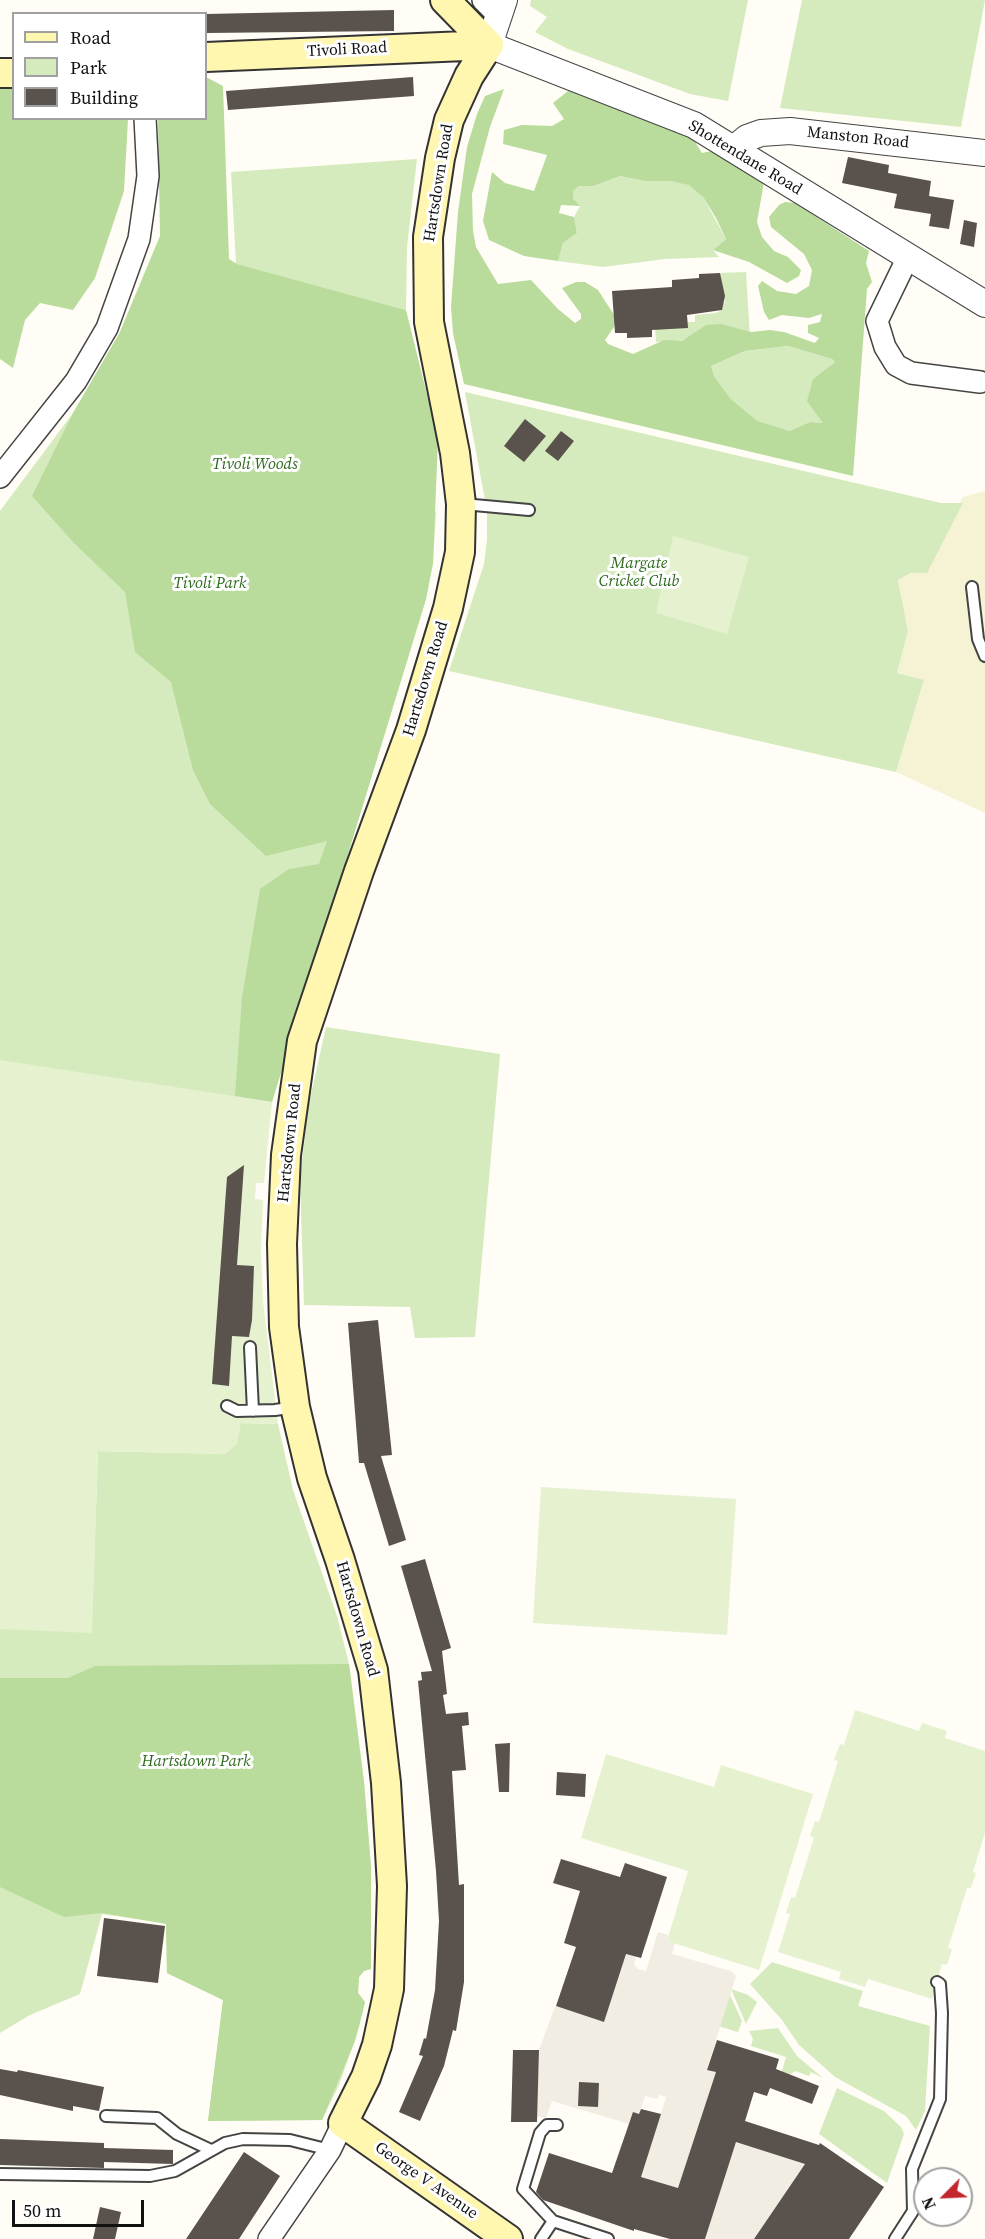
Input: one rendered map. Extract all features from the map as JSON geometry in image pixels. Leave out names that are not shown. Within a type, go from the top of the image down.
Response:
[{"type":"main road","points":[[446,1],[489,45]]},
{"type":"main road","points":[[424,47],[444,18],[446,1]]},
{"type":"main road","name":"Tivoli Road","points":[[207,57],[489,45]]},
{"type":"main road","name":"Hartsdown Road","points":[[343,2123],[366,2077],[377,2045],[389,1989],[393,1886],[386,1783],[373,1670],[340,1560],[312,1478],[296,1407],[284,1327],[282,1244],[286,1155],[302,1041],[359,871],[411,730],[448,608],[460,552],[461,504],[455,453],[429,322],[428,237],[440,158],[449,120],[469,75],[489,45]]},
{"type":"main road","name":"George V Avenue","points":[[343,2123],[508,2239]]},
{"type":"street","points":[[489,45],[495,5]]},
{"type":"street","name":"Shottendane Road","points":[[489,45],[684,121],[735,148],[985,304]]},
{"type":"street","points":[[0,477],[76,381],[107,328],[140,240],[148,176],[145,120]]},
{"type":"street","name":"Manston Road","points":[[735,148],[747,138],[761,133],[790,131],[985,153]]},
{"type":"street","points":[[908,257],[877,321],[885,347],[896,364],[910,373],[980,382]]},
{"type":"street","name":"Hartsdown Road","points":[[269,2239],[330,2150],[343,2123]]},
{"type":"lane","points":[[461,504],[486,504],[529,510]]},
{"type":"lane","points":[[972,587],[978,639],[985,656]]},
{"type":"lane","points":[[250,1347],[253,1411]]},
{"type":"lane","points":[[227,1406],[237,1411],[296,1407]]},
{"type":"lane","points":[[895,2239],[913,2211],[912,2169],[940,2098],[942,2013],[940,1984],[937,1982]]},
{"type":"lane","points":[[106,2116],[157,2118],[177,2134],[211,2150]]},
{"type":"lane","points":[[557,2125],[547,2126],[540,2133],[523,2189],[553,2221],[608,2239]]},
{"type":"lane","points":[[0,2174],[150,2176],[175,2171],[225,2143],[260,2139],[290,2140],[330,2150]]},
{"type":"lane","points":[[541,2239],[553,2221]]},
{"type":"shaded area","points":[[985,491],[985,813],[896,772],[924,681],[897,673],[908,631],[898,580],[912,573],[927,572],[963,497]]},
{"type":"shaded area","points":[[658,1932],[668,1935],[667,1941],[675,1943],[672,1954],[731,1971],[736,1976],[707,2069],[716,2072],[678,2188],[641,2177],[666,2097],[659,2095],[657,2099],[645,2096],[639,2114],[633,2113],[629,2124],[552,2101],[546,2118],[537,2116],[539,2050],[556,2006],[604,2022],[626,1954],[636,1957],[634,1964],[638,1969],[646,1971]]},
{"type":"shaded area","points":[[737,2139],[807,2161],[754,2239],[705,2239]]},
{"type":"green space","points":[[531,0],[748,0],[728,101],[690,94],[568,49],[535,32],[547,17],[530,6]]},
{"type":"green space","points":[[802,0],[985,0],[961,127],[780,108]]},
{"type":"green space","name":"Tivoli Woods","points":[[207,78],[223,86],[229,259],[237,264],[406,310],[438,439],[433,563],[426,599],[272,1102],[235,1096],[242,997],[260,889],[289,869],[319,864],[327,841],[266,856],[210,804],[193,770],[171,682],[135,652],[125,592],[74,543],[32,496],[73,413],[119,334],[160,236],[158,120],[207,120]]},
{"type":"green space","points":[[12,84],[12,120],[128,120],[124,191],[95,278],[73,310],[40,303],[25,320],[13,368],[0,359],[0,86]]},
{"type":"green space","points":[[573,87],[690,134],[702,153],[717,150],[764,182],[757,222],[762,237],[774,251],[788,257],[801,270],[799,276],[787,283],[749,262],[713,250],[726,239],[716,218],[703,197],[689,185],[671,181],[645,181],[620,176],[594,186],[579,186],[573,191],[573,198],[580,206],[561,205],[559,213],[574,217],[577,233],[563,243],[558,261],[524,256],[489,240],[483,221],[492,172],[505,183],[534,191],[547,155],[503,144],[504,130],[522,125],[552,126],[564,119],[553,103]]},
{"type":"green space","points":[[504,89],[490,127],[472,194],[476,247],[498,284],[531,280],[558,309],[575,323],[581,319],[581,314],[562,288],[576,282],[585,282],[598,290],[616,318],[614,327],[605,340],[608,344],[633,354],[664,340],[682,341],[706,325],[721,324],[751,332],[770,330],[784,332],[815,343],[819,338],[808,333],[808,325],[820,322],[822,314],[809,318],[782,315],[769,320],[764,312],[758,286],[762,281],[777,291],[796,294],[809,286],[812,270],[804,254],[771,227],[769,217],[779,205],[785,202],[795,203],[869,251],[866,263],[872,282],[867,289],[853,476],[464,384],[453,333],[451,307],[458,212],[467,147],[485,96]],"holes":[[[788,346],[832,359],[835,362],[813,379],[807,401],[823,423],[810,422],[790,431],[757,421],[731,399],[714,376],[711,366],[745,351]]]},
{"type":"green space","points":[[417,159],[407,247],[406,310],[236,264],[231,172]]},
{"type":"green space","points":[[620,176],[645,181],[689,184],[703,197],[726,239],[713,250],[719,257],[665,259],[603,267],[558,261],[563,243],[577,233],[574,217],[580,206],[573,198],[573,191],[579,186],[594,186]]},
{"type":"green space","points":[[746,272],[750,337],[656,342],[654,314],[695,322],[695,315],[716,313],[722,310],[722,303],[725,303],[720,273]]},
{"type":"green space","name":"Tivoli Park","points":[[119,334],[436,512],[433,563],[426,599],[272,1102],[251,1099],[0,1108],[0,511],[73,413]]},
{"type":"green space","points":[[788,346],[832,359],[835,362],[813,379],[824,423],[810,422],[791,431],[757,422],[731,399],[714,376],[711,366],[745,351]]},
{"type":"green space","name":"Margate Cricket Club","points":[[465,392],[941,503],[963,503],[927,573],[911,573],[898,580],[908,631],[897,673],[924,680],[896,772],[449,671],[484,564],[487,539],[487,511]]},
{"type":"green space","points":[[673,536],[749,557],[727,634],[656,613]]},
{"type":"green space","points":[[326,1027],[500,1054],[475,1337],[415,1338],[410,1307],[304,1305],[300,1178],[309,1103]]},
{"type":"green space","points":[[0,1060],[272,1102],[264,1183],[256,1183],[255,1199],[263,1200],[261,1249],[263,1301],[278,1424],[241,1423],[237,1443],[225,1454],[98,1451],[92,1633],[0,1629]]},
{"type":"green space","name":"Hartsdown Park","points":[[240,1423],[278,1424],[293,1490],[337,1616],[349,1664],[364,1782],[371,1867],[371,1969],[364,1971],[359,1977],[358,1993],[365,2002],[359,2028],[339,2085],[322,2120],[208,2121],[223,2000],[167,1973],[166,1923],[102,1914],[80,1994],[30,2015],[0,2033],[0,1618],[93,1592],[98,1451],[225,1454],[237,1443]]},
{"type":"green space","points":[[541,1487],[736,1499],[727,1635],[533,1623]]},
{"type":"green space","name":"Hartsdown Park","points":[[349,1664],[364,1782],[371,1867],[371,1969],[364,1971],[359,1977],[358,1993],[365,2002],[355,2041],[322,2120],[208,2121],[223,2000],[167,1973],[166,1924],[102,1913],[64,1917],[0,1887],[0,1678],[68,1678],[95,1666]]},
{"type":"green space","points":[[855,1710],[919,1731],[922,1723],[947,1731],[945,1738],[985,1751],[985,1833],[973,1872],[976,1873],[971,1888],[967,1888],[948,1948],[952,1949],[947,1965],[942,1964],[932,1999],[868,1979],[865,1987],[839,1979],[841,1972],[778,1952],[790,1914],[786,1913],[791,1897],[795,1898],[814,1838],[810,1836],[815,1821],[819,1822],[838,1761],[834,1760],[840,1744],[844,1745]]},
{"type":"green space","points":[[606,1754],[714,1787],[721,1765],[813,1794],[759,1970],[667,1941],[688,1871],[581,1838]]},
{"type":"green space","points":[[772,1962],[863,1991],[858,2006],[930,2026],[925,2111],[916,2130],[906,2116],[835,2077],[799,2045],[782,2020],[750,1984]]},
{"type":"green space","points":[[731,1989],[748,1995],[757,2002],[746,2024]]},
{"type":"green space","points":[[730,1995],[742,2021],[738,2032],[718,2026]]},
{"type":"green space","points":[[778,2028],[797,2056],[823,2078],[811,2072],[809,2076],[795,2071],[788,2076],[781,2074],[786,2057],[751,2046],[753,2039],[749,2031]]},
{"type":"green space","points":[[837,2088],[884,2111],[901,2127],[904,2134],[887,2183],[819,2134]]},
{"type":"building","points":[[394,10],[394,31],[207,33],[207,14]]},
{"type":"building","points":[[413,77],[414,96],[228,110],[226,91]]},
{"type":"building","points":[[848,157],[889,165],[888,173],[931,181],[929,196],[954,200],[949,229],[929,226],[931,214],[894,208],[897,194],[842,183]]},
{"type":"building","points":[[964,220],[977,223],[974,247],[960,244]]},
{"type":"building","points":[[720,273],[725,296],[722,310],[687,315],[688,328],[652,330],[652,337],[627,338],[627,333],[615,333],[612,291],[672,287],[672,280],[699,278],[699,274]]},
{"type":"building","points":[[525,419],[546,436],[524,462],[504,446]]},
{"type":"building","points":[[561,431],[574,441],[558,461],[545,451]]},
{"type":"building","points":[[244,1165],[237,1265],[254,1266],[252,1320],[249,1337],[232,1336],[229,1386],[212,1384],[227,1177]]},
{"type":"building","points":[[378,1320],[392,1455],[381,1456],[406,1540],[389,1546],[364,1463],[359,1463],[348,1323]]},
{"type":"building","points":[[425,1559],[451,1648],[442,1651],[447,1694],[443,1695],[446,1714],[468,1712],[469,1725],[462,1726],[466,1770],[452,1771],[459,1885],[464,1884],[464,1982],[456,2031],[453,2030],[444,2066],[420,2121],[399,2112],[423,2056],[419,2055],[424,2038],[426,2039],[435,1990],[439,1921],[418,1681],[422,1680],[421,1672],[432,1671],[401,1566]]},
{"type":"building","points":[[510,1743],[509,1792],[499,1792],[495,1744]]},
{"type":"building","points":[[557,1772],[586,1774],[585,1797],[556,1795]]},
{"type":"building","points":[[561,1859],[620,1877],[625,1863],[667,1877],[641,1958],[626,1954],[604,2022],[556,2006],[576,1947],[564,1943],[580,1891],[553,1883]]},
{"type":"building","points":[[104,1918],[165,1926],[158,1983],[97,1976]]},
{"type":"building","points":[[717,2040],[779,2059],[776,2069],[819,2086],[812,2104],[770,2088],[767,2096],[754,2092],[745,2121],[819,2145],[820,2143],[884,2187],[849,2239],[754,2239],[805,2164],[736,2142],[705,2239],[670,2239],[634,2229],[634,2231],[543,2200],[536,2192],[549,2153],[612,2173],[633,2112],[639,2114],[641,2109],[661,2114],[641,2177],[678,2188],[716,2072],[707,2070]]},
{"type":"building","points":[[513,2050],[539,2050],[537,2122],[511,2122]]},
{"type":"building","points":[[0,2069],[17,2072],[18,2070],[104,2087],[99,2111],[73,2106],[73,2111],[0,2095]]},
{"type":"building","points":[[579,2082],[599,2083],[598,2107],[578,2106]]},
{"type":"building","points":[[0,2139],[104,2143],[104,2148],[173,2150],[173,2164],[104,2162],[104,2168],[0,2165]]},
{"type":"building","points":[[244,2152],[280,2176],[239,2239],[186,2239]]},
{"type":"building","points":[[100,2207],[121,2212],[115,2239],[93,2239]]}]
